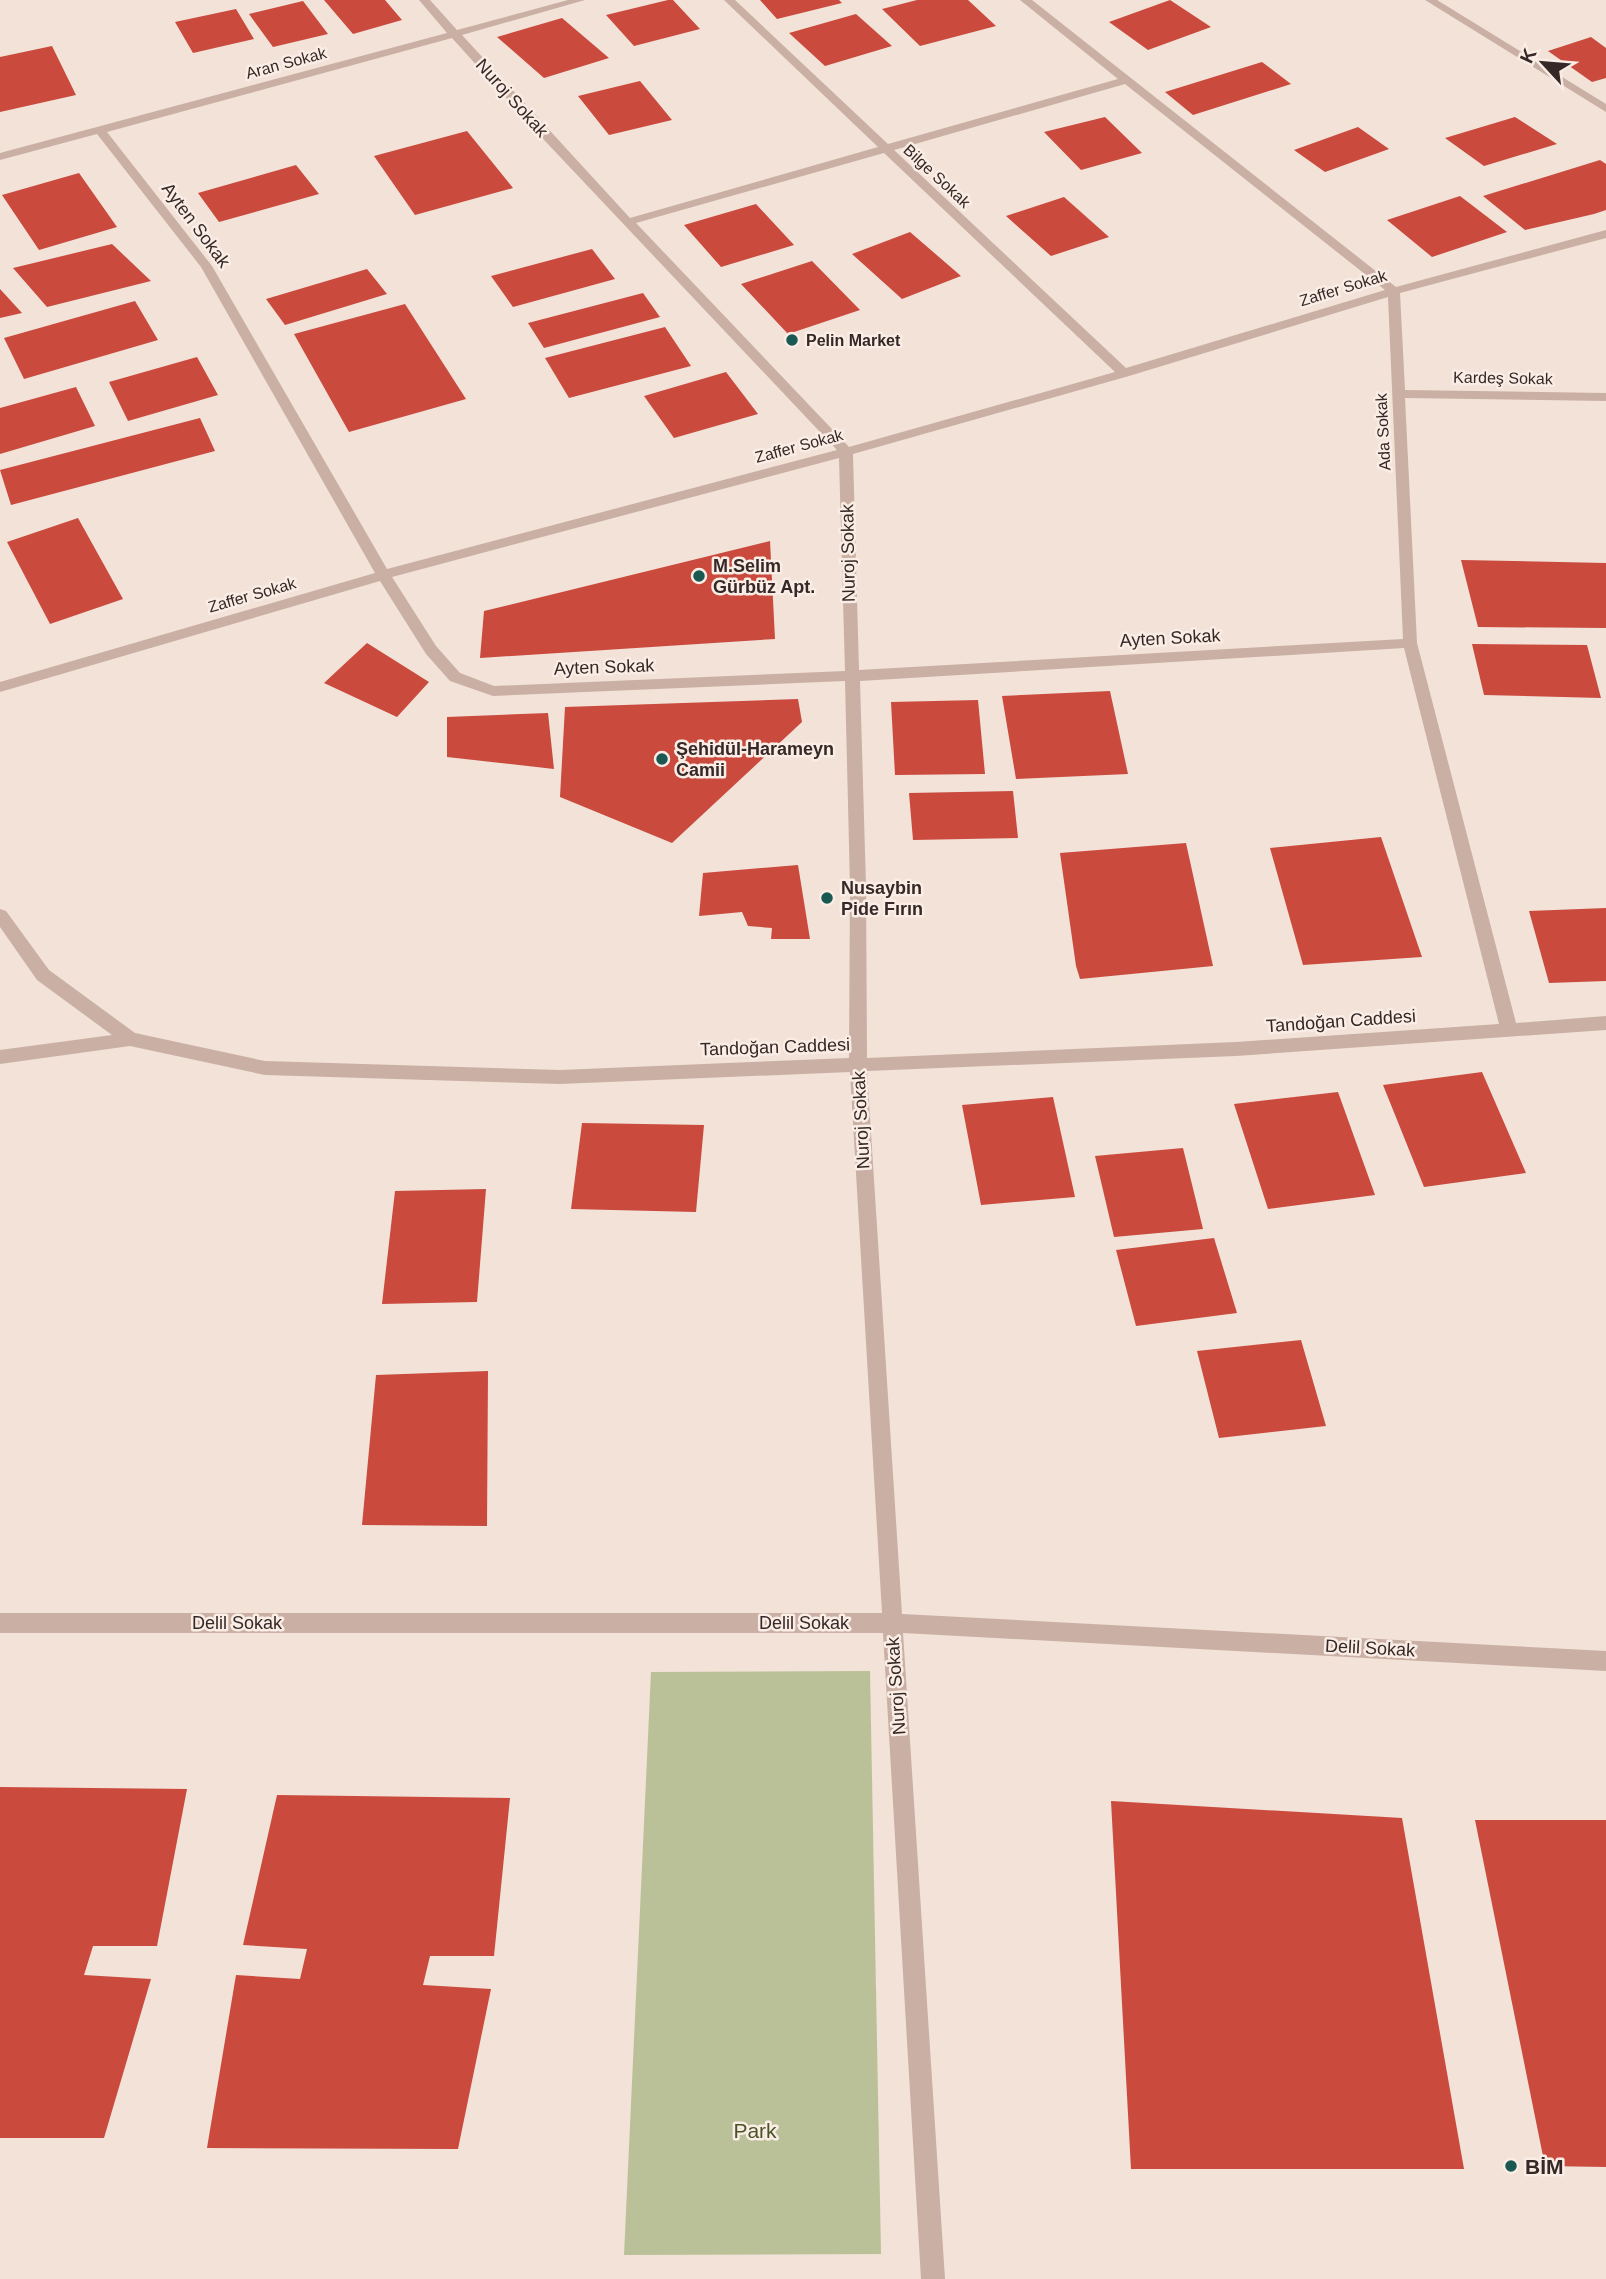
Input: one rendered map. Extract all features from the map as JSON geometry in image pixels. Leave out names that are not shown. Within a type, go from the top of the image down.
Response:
[{"type":"street","name":"Nuroj Sokak","points":[[424,0],[550,140],[846,452],[858,886],[858,1065],[933,2279]]},
{"type":"street","name":"Aran Sokak","points":[[0,157],[580,0]]},
{"type":"street","name":"Bilge Sokak","points":[[729,0],[1124,373]]},
{"type":"street","points":[[1025,0],[1394,291]]},
{"type":"street","points":[[1430,0],[1606,109]]},
{"type":"street","points":[[628,222],[1127,80]]},
{"type":"street","name":"Ayten Sokak","points":[[99,130],[206,266],[383,575],[431,650],[455,677],[493,691],[851,676],[1410,643]]},
{"type":"street","name":"Zaffer Sokak","points":[[0,687],[383,575],[846,452],[1124,373],[1394,291],[1606,234]]},
{"type":"street","name":"Ada Sokak","points":[[1394,291],[1410,643],[1508,1030]]},
{"type":"street","name":"Kardeş Sokak","points":[[1399,394],[1606,397]]},
{"type":"street","name":"Tandoğan Caddesi","points":[[0,915],[43,975],[130,1039],[278,1069],[560,1077],[1236,1049],[1606,1023]]},
{"type":"street","points":[[0,1057],[130,1039]]},
{"type":"street","name":"Delil Sokak","points":[[0,1623],[892,1623],[1606,1661]]},
{"type":"green space","name":"Park","points":[[870,1671],[881,2254],[624,2255],[651,1672]]},
{"type":"building","points":[[324,0],[385,0],[402,20],[353,34]]},
{"type":"building","points":[[673,0],[700,29],[634,46],[606,15]]},
{"type":"building","points":[[760,0],[839,0],[842,3],[777,19]]},
{"type":"building","points":[[917,0],[968,0],[996,26],[920,46],[882,9]]},
{"type":"building","points":[[1170,0],[1211,27],[1148,50],[1109,22]]},
{"type":"building","points":[[303,1],[328,34],[273,47],[249,14]]},
{"type":"building","points":[[236,9],[254,39],[193,53],[175,22]]},
{"type":"building","points":[[856,14],[892,46],[825,66],[789,33]]},
{"type":"building","points":[[562,18],[609,58],[544,78],[497,37]]},
{"type":"building","points":[[1591,37],[1606,48],[1606,78],[1592,82],[1548,51]]},
{"type":"building","points":[[52,46],[76,95],[0,112],[0,57]]},
{"type":"building","points":[[1262,62],[1291,84],[1193,115],[1165,92]]},
{"type":"building","points":[[640,81],[672,120],[609,135],[578,96]]},
{"type":"building","points":[[1105,117],[1142,153],[1081,170],[1044,132]]},
{"type":"building","points":[[1515,117],[1557,144],[1484,166],[1445,138]]},
{"type":"building","points":[[1358,127],[1389,149],[1325,172],[1294,150]]},
{"type":"building","points":[[467,131],[513,188],[415,215],[374,156]]},
{"type":"building","points":[[1600,160],[1606,164],[1606,210],[1594,214],[1525,230],[1483,196]]},
{"type":"building","points":[[296,165],[319,194],[219,222],[198,193]]},
{"type":"building","points":[[79,173],[117,227],[39,250],[2,195]]},
{"type":"building","points":[[1460,196],[1507,232],[1432,257],[1387,220]]},
{"type":"building","points":[[1064,197],[1109,237],[1051,256],[1006,216]]},
{"type":"building","points":[[756,204],[794,245],[721,267],[684,225]]},
{"type":"building","points":[[910,232],[961,276],[902,299],[852,254]]},
{"type":"building","points":[[112,244],[151,281],[47,307],[13,268]]},
{"type":"building","points":[[592,249],[615,279],[513,307],[491,276]]},
{"type":"building","points":[[812,261],[860,310],[788,334],[741,284]]},
{"type":"building","points":[[367,269],[387,294],[285,325],[266,299]]},
{"type":"building","points":[[0,289],[22,313],[0,318]]},
{"type":"building","points":[[643,293],[660,317],[544,348],[528,323]]},
{"type":"building","points":[[135,301],[158,340],[24,379],[4,338]]},
{"type":"building","points":[[405,304],[466,399],[349,432],[294,334]]},
{"type":"building","points":[[665,327],[691,366],[569,398],[545,358]]},
{"type":"building","points":[[197,357],[218,395],[128,421],[109,382]]},
{"type":"building","points":[[726,372],[758,414],[674,438],[644,396]]},
{"type":"building","points":[[76,387],[95,426],[0,454],[0,408]]},
{"type":"building","points":[[200,418],[215,451],[11,505],[0,470]]},
{"type":"building","points":[[78,518],[123,599],[50,624],[7,542]]},
{"type":"building","name":"M.Selim Gürbüz Apt.","points":[[770,541],[775,639],[480,658],[484,611]]},
{"type":"building","points":[[1461,560],[1606,563],[1606,628],[1478,627]]},
{"type":"building","points":[[367,643],[429,682],[397,717],[324,683]]},
{"type":"building","points":[[1472,644],[1587,645],[1601,698],[1484,695]]},
{"type":"building","points":[[1110,691],[1128,774],[1016,779],[1002,696]]},
{"type":"building","name":"Şehidül-Harameyn Camii","points":[[798,699],[802,722],[672,843],[560,797],[565,707]]},
{"type":"building","points":[[978,700],[985,774],[895,775],[891,702]]},
{"type":"building","points":[[548,713],[554,769],[447,757],[447,717]]},
{"type":"building","points":[[1013,791],[1018,838],[913,840],[909,793]]},
{"type":"building","points":[[1381,837],[1422,957],[1303,965],[1270,848]]},
{"type":"building","points":[[1186,843],[1213,966],[1080,979],[1060,853]]},
{"type":"building","points":[[798,865],[810,939],[771,939],[772,928],[748,926],[742,912],[699,916],[703,873]]},
{"type":"building","points":[[1606,908],[1606,981],[1549,983],[1529,911]]},
{"type":"building","points":[[1482,1072],[1526,1173],[1424,1187],[1383,1085]]},
{"type":"building","points":[[1338,1092],[1375,1195],[1268,1209],[1234,1104]]},
{"type":"building","points":[[1053,1097],[1075,1197],[981,1205],[962,1105]]},
{"type":"building","points":[[582,1123],[704,1125],[696,1212],[571,1209]]},
{"type":"building","points":[[1183,1148],[1203,1229],[1114,1237],[1095,1156]]},
{"type":"building","points":[[486,1189],[477,1302],[382,1304],[395,1191]]},
{"type":"building","points":[[1214,1238],[1237,1313],[1136,1326],[1116,1250]]},
{"type":"building","points":[[1301,1340],[1326,1426],[1219,1438],[1197,1351]]},
{"type":"building","points":[[488,1371],[487,1526],[362,1525],[376,1375]]},
{"type":"building","points":[[0,1787],[187,1789],[157,1946],[93,1946],[84,1975],[151,1979],[104,2138],[0,2138]]},
{"type":"building","points":[[277,1795],[510,1798],[494,1956],[430,1956],[423,1985],[491,1989],[458,2149],[207,2148],[236,1975],[300,1979],[307,1949],[243,1945]]},
{"type":"building","points":[[1111,1801],[1402,1818],[1464,2169],[1131,2169]]},
{"type":"building","points":[[1475,1820],[1606,1820],[1606,2167],[1545,2166]]},
{"type":"place","name":"Pelin Market","points":[[792,340]]},
{"type":"place","name":"M.Selim Gürbüz Apt.","points":[[699,576]]},
{"type":"place","name":"Şehidül-Harameyn Camii","points":[[662,759]]},
{"type":"place","name":"Nusaybin Pide Fırın","points":[[827,898]]},
{"type":"place","name":"BİM","points":[[1511,2166]]}]
